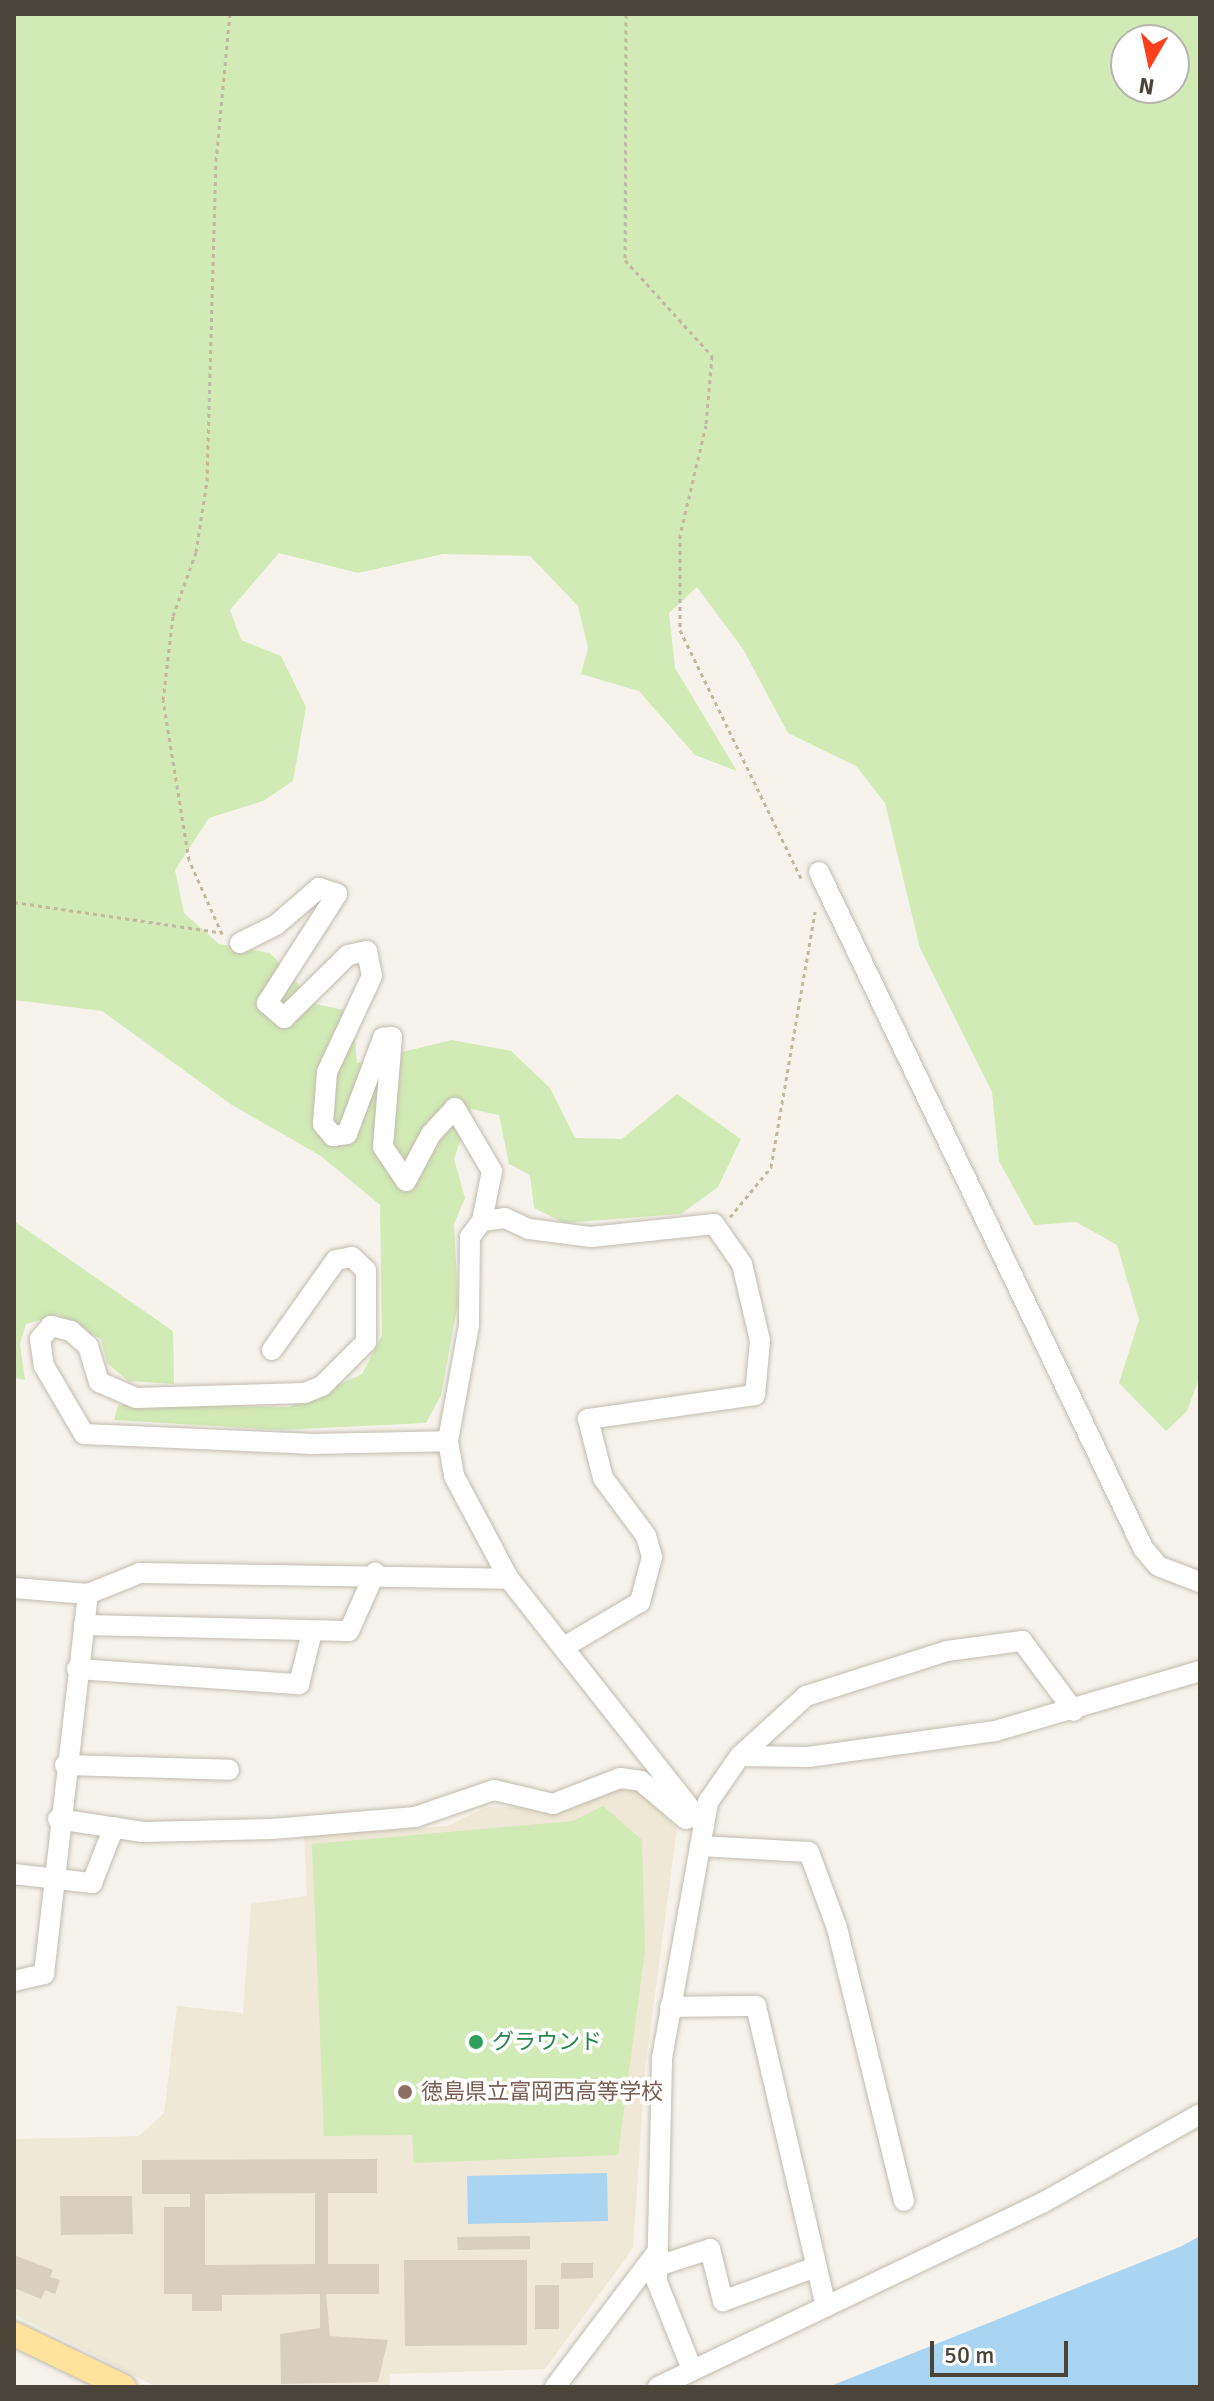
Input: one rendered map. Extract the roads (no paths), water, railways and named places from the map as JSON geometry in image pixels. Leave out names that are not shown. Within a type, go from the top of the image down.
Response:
[{"type":"main road","points":[[14,2334],[124,2387]]},
{"type":"street","points":[[819,872],[1143,1548],[1158,1566],[1200,1582]]},
{"type":"street","points":[[247,940],[319,888],[337,894],[267,1003],[284,1018],[348,955],[367,951],[372,976],[327,1072],[323,1124],[333,1136],[347,1134],[383,1038],[392,1037],[383,1147],[406,1181],[431,1134],[455,1108],[492,1171],[482,1221],[470,1237],[469,1325],[448,1441],[454,1476],[509,1579],[564,1647],[700,1831]]},
{"type":"street","points":[[482,1221],[505,1218],[529,1229],[591,1237],[714,1224],[742,1264],[760,1341],[755,1395],[588,1419],[603,1478],[646,1536],[652,1557],[640,1602],[564,1647]]},
{"type":"street","points":[[272,1350],[336,1260],[352,1257],[366,1270],[366,1342],[322,1386],[305,1393],[136,1398],[99,1382],[88,1346],[71,1331],[51,1326],[40,1339],[44,1366],[84,1434],[309,1444],[448,1441]]},
{"type":"street","points":[[14,1588],[88,1594],[140,1573],[375,1573],[509,1579]]},
{"type":"street","points":[[84,1625],[349,1631],[375,1573]]},
{"type":"street","points":[[14,1981],[44,1974],[51,1878],[88,1594]]},
{"type":"street","points":[[77,1669],[299,1684],[312,1632]]},
{"type":"street","points":[[691,2367],[663,2307],[658,2258],[670,2007],[700,1831],[708,1802],[740,1756],[829,1684],[1011,1638],[1030,1650],[1074,1711]]},
{"type":"street","points":[[740,1756],[820,1756],[995,1731],[1074,1711],[1200,1671]]},
{"type":"street","points":[[65,1765],[229,1770]]},
{"type":"street","points":[[58,1819],[114,1827],[272,1829],[415,1817],[494,1790],[553,1804],[620,1778],[641,1781],[700,1831],[809,1852],[837,1928],[904,2201]]},
{"type":"street","points":[[14,1874],[92,1883],[114,1827]]},
{"type":"street","points":[[670,2007],[756,2006],[825,2303]]},
{"type":"street","points":[[658,2387],[691,2367],[1044,2202],[1200,2114]]},
{"type":"street","points":[[555,2387],[658,2258],[710,2249],[723,2301],[816,2267]]},
{"type":"water","points":[[607,2173],[608,2221],[468,2224],[467,2176]]},
{"type":"water","points":[[1200,2236],[1200,2387],[828,2387],[1182,2246]]},
{"type":"place","name":"グラウンド","points":[[476,2042]]},
{"type":"place","name":"徳島県立富岡西高等学校","points":[[405,2092]]}]
